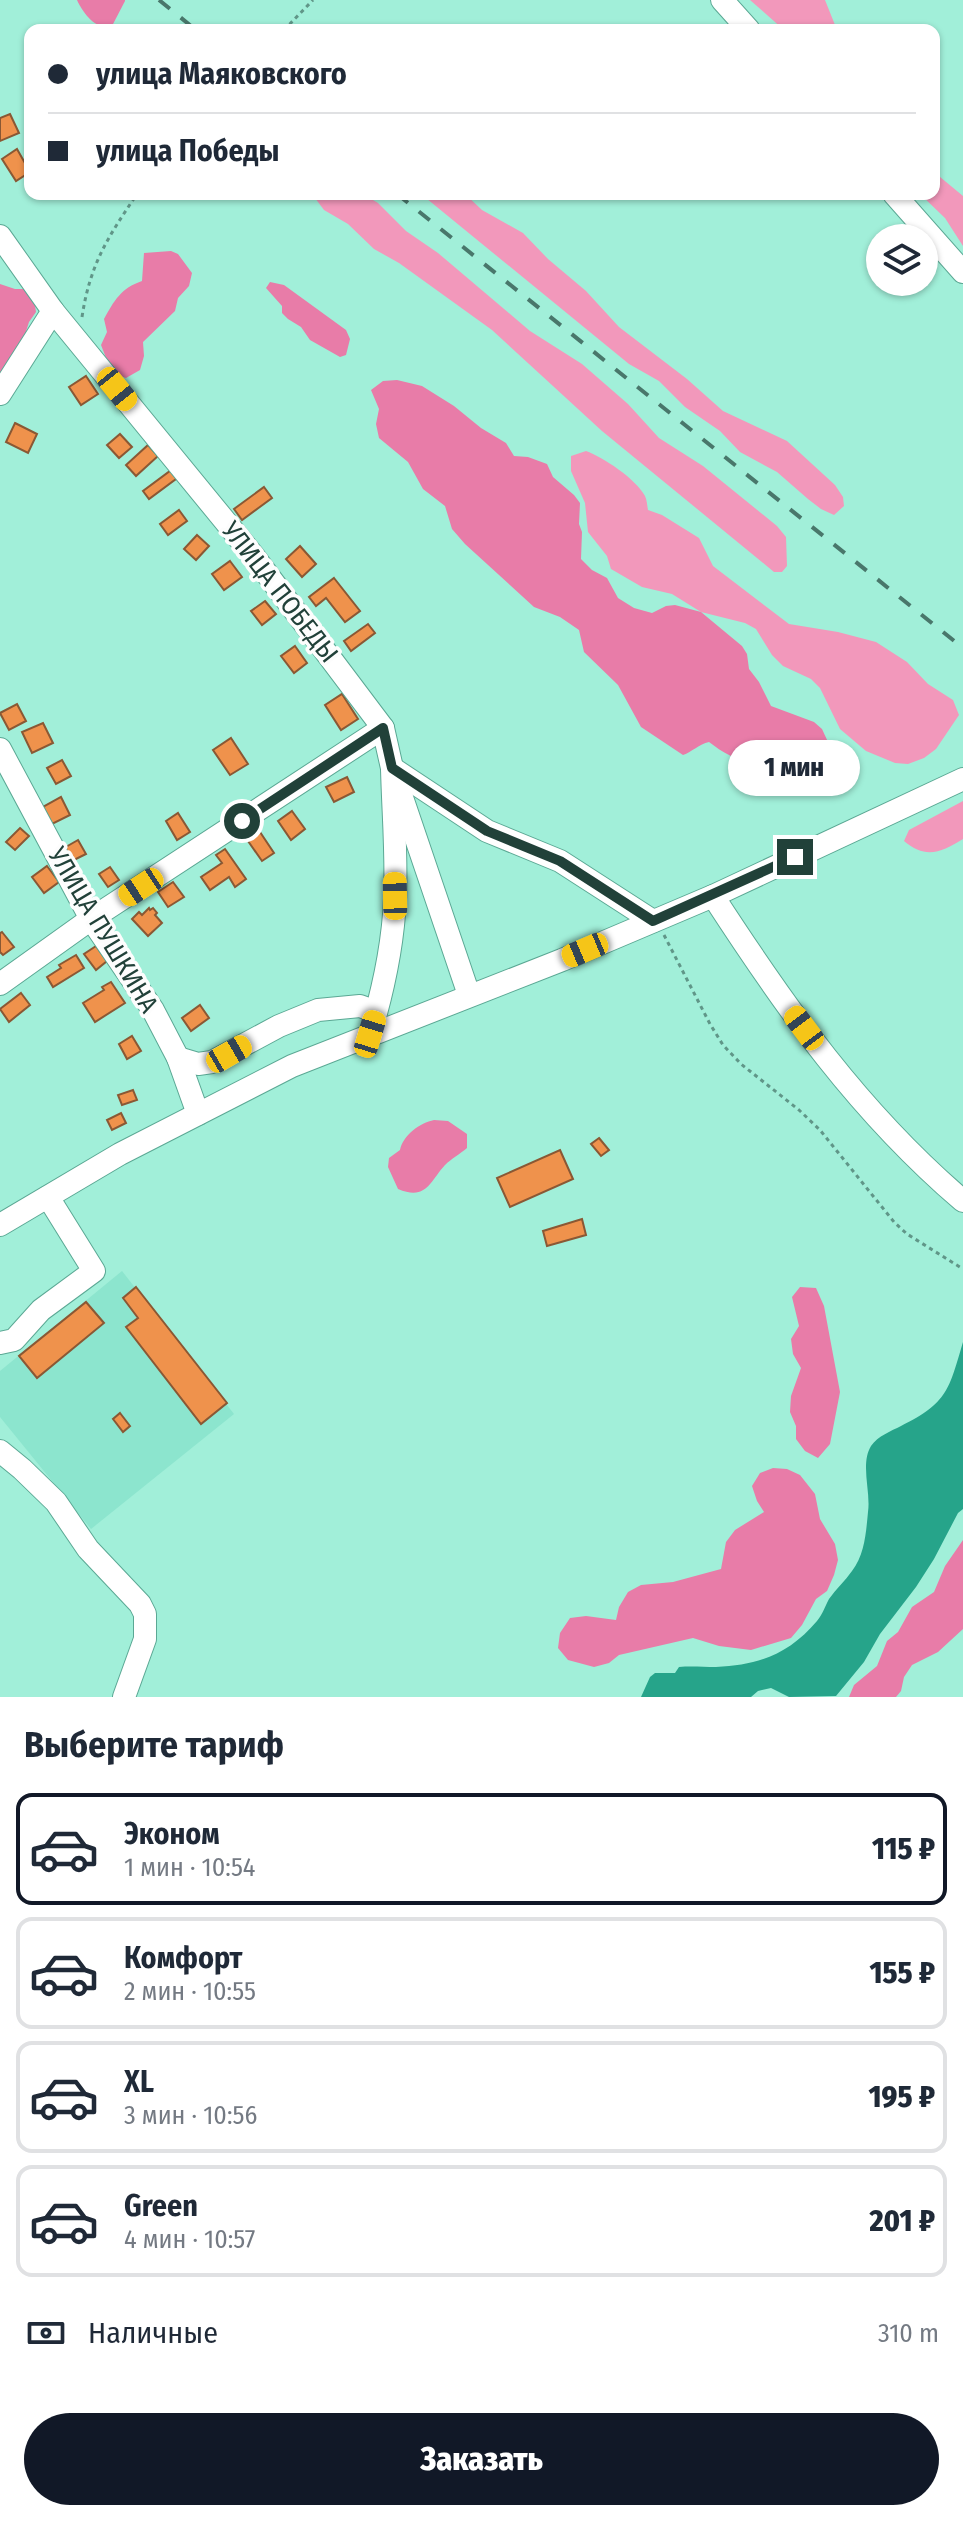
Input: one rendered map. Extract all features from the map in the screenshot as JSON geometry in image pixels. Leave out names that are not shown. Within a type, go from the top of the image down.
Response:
[{"type":"street","points":[[722,0],[744,24]]},
{"type":"street","points":[[899,200],[963,272]]},
{"type":"street","name":"УЛИЦА ПОБЕДЫ","points":[[0,236],[53,311],[252,554],[383,728],[392,768],[469,995]]},
{"type":"street","points":[[0,394],[53,311]]},
{"type":"street","points":[[0,984],[91,919],[383,728]]},
{"type":"street","name":"УЛИЦА ПУШКИНА","points":[[0,749],[91,919],[153,1010],[178,1058],[198,1114]]},
{"type":"street","points":[[392,768],[487,831],[560,861],[653,921]]},
{"type":"street","points":[[373,1025],[387,963],[395,896],[392,768]]},
{"type":"street","points":[[0,1225],[120,1154],[373,1025],[469,995],[562,960],[713,896],[963,779]]},
{"type":"street","points":[[713,896],[771,985],[853,1092],[920,1164],[963,1201]]},
{"type":"street","points":[[178,1058],[198,1064],[212,1062],[279,1026],[318,1010],[360,1006],[371,1010],[373,1025]]},
{"type":"street","points":[[0,1343],[14,1340],[41,1310],[94,1271],[48,1197]]},
{"type":"street","points":[[0,1451],[56,1502],[88,1549],[140,1604],[145,1614],[145,1639],[124,1697]]},
{"type":"path","points":[[290,24],[313,0]]},
{"type":"path","points":[[78,342],[86,290],[103,244],[133,200]]},
{"type":"path","points":[[653,921],[723,1045],[741,1064],[820,1130],[894,1222],[907,1234],[963,1269]]},
{"type":"shaded area","points":[[77,0],[125,0],[113,24],[97,24]]},
{"type":"shaded area","points":[[750,0],[825,0],[835,24],[777,24]]},
{"type":"shaded area","points":[[940,177],[963,196],[963,246],[945,218],[926,200],[940,200]]},
{"type":"shaded area","points":[[316,200],[373,200],[378,203],[406,231],[438,253],[530,331],[582,364],[628,404],[659,438],[703,466],[777,526],[786,537],[787,566],[782,572],[774,572],[602,431],[492,330],[399,263],[374,249],[348,224],[324,210]]},
{"type":"shaded area","points":[[428,200],[471,200],[482,210],[523,233],[586,291],[619,327],[723,411],[787,441],[835,485],[843,497],[844,506],[834,515],[821,509],[777,472],[740,452],[720,431],[685,407],[659,381],[629,364]]},
{"type":"shaded area","points":[[171,251],[178,254],[192,273],[189,286],[178,298],[175,311],[143,342],[144,356],[140,370],[126,378],[112,373],[101,345],[107,332],[104,319],[123,291],[142,281],[144,253]]},
{"type":"shaded area","points":[[270,282],[284,285],[346,330],[350,339],[346,355],[340,357],[310,340],[301,327],[288,319],[282,313],[282,306],[266,288]]},
{"type":"shaded area","points":[[0,284],[24,289],[34,298],[36,312],[29,322],[20,350],[0,379]]},
{"type":"shaded area","points":[[397,380],[422,386],[454,406],[506,443],[514,456],[547,464],[553,477],[580,503],[581,559],[607,578],[618,598],[634,608],[652,613],[675,605],[701,612],[742,646],[747,654],[749,669],[771,706],[814,722],[822,729],[828,742],[852,756],[858,767],[855,780],[834,780],[817,773],[807,763],[775,757],[756,762],[743,761],[709,742],[683,755],[641,727],[618,685],[584,652],[579,630],[560,617],[534,607],[465,544],[452,529],[445,506],[423,489],[408,462],[379,438],[376,424],[379,409],[371,390],[383,381]]},
{"type":"shaded area","points":[[586,451],[627,476],[641,489],[648,510],[699,538],[713,566],[789,624],[876,642],[907,662],[928,684],[953,700],[959,715],[936,749],[908,764],[895,763],[866,751],[840,729],[820,688],[811,679],[783,666],[772,655],[756,629],[745,623],[701,612],[672,594],[642,587],[611,569],[607,556],[588,532],[585,503],[571,471],[571,456]]},
{"type":"shaded area","points":[[963,801],[963,839],[933,852],[919,850],[904,841],[909,830]]},
{"type":"shaded area","points":[[434,1120],[448,1121],[467,1134],[467,1148],[445,1165],[422,1191],[415,1193],[398,1189],[388,1167],[389,1158],[400,1150],[413,1130]]},
{"type":"shaded area","points":[[122,1271],[234,1414],[91,1529],[0,1417],[0,1371]]},
{"type":"shaded area","points":[[800,1287],[816,1288],[824,1306],[840,1392],[830,1444],[818,1458],[805,1451],[796,1439],[796,1426],[790,1412],[791,1396],[801,1368],[793,1354],[791,1339],[799,1326],[792,1297]]},
{"type":"shaded area","points":[[963,1342],[963,1509],[916,1587],[880,1634],[864,1662],[836,1696],[789,1697],[771,1688],[758,1691],[751,1697],[641,1697],[655,1673],[675,1673],[679,1667],[746,1664],[772,1656],[795,1642],[817,1621],[829,1599],[856,1564],[862,1550],[869,1504],[866,1461],[871,1446],[938,1402],[950,1383]]},
{"type":"shaded area","points":[[773,1468],[787,1469],[800,1475],[815,1494],[820,1519],[835,1544],[838,1560],[827,1591],[816,1599],[791,1638],[751,1650],[719,1646],[693,1638],[619,1655],[609,1663],[594,1667],[568,1660],[558,1648],[560,1633],[570,1618],[586,1616],[616,1620],[628,1592],[641,1585],[673,1582],[721,1569],[726,1542],[735,1530],[764,1512],[752,1486],[760,1473]]},
{"type":"shaded area","points":[[963,1540],[963,1629],[938,1652],[912,1665],[896,1697],[849,1697],[854,1685],[877,1666],[887,1641],[898,1632],[912,1607],[934,1592],[945,1566]]},
{"type":"building","points":[[10,114],[19,133],[0,141],[0,118]]},
{"type":"building","points":[[17,149],[24,161],[24,176],[16,181],[2,159]]},
{"type":"building","points":[[86,376],[98,394],[81,405],[69,387]]},
{"type":"building","points":[[15,423],[37,434],[28,453],[6,442]]},
{"type":"building","points":[[120,434],[132,447],[119,458],[107,445]]},
{"type":"building","points":[[148,445],[158,456],[136,476],[126,465]]},
{"type":"building","points":[[174,468],[180,476],[149,499],[143,491]]},
{"type":"building","points":[[264,487],[272,498],[242,520],[234,509]]},
{"type":"building","points":[[179,510],[187,521],[168,535],[160,524]]},
{"type":"building","points":[[197,535],[209,546],[196,560],[184,549]]},
{"type":"building","points":[[300,546],[316,564],[302,577],[286,559]]},
{"type":"building","points":[[230,561],[242,577],[224,590],[212,574]]},
{"type":"building","points":[[334,578],[360,611],[345,622],[326,598],[316,606],[309,597]]},
{"type":"building","points":[[265,601],[276,614],[262,625],[251,611]]},
{"type":"building","points":[[368,624],[375,633],[351,651],[344,641]]},
{"type":"building","points":[[295,646],[307,663],[294,673],[281,656]]},
{"type":"building","points":[[342,694],[358,719],[341,730],[325,705]]},
{"type":"building","points":[[17,704],[26,721],[9,730],[0,713]]},
{"type":"building","points":[[43,723],[53,743],[32,753],[22,732]]},
{"type":"building","points":[[231,738],[248,764],[230,775],[213,750]]},
{"type":"building","points":[[62,760],[71,776],[56,784],[47,768]]},
{"type":"building","points":[[347,777],[354,792],[334,802],[326,787]]},
{"type":"building","points":[[61,797],[70,815],[52,824],[43,807]]},
{"type":"building","points":[[292,811],[305,829],[291,840],[278,821]]},
{"type":"building","points":[[178,813],[190,832],[177,840],[166,821]]},
{"type":"building","points":[[20,828],[29,836],[15,850],[6,842]]},
{"type":"building","points":[[260,832],[274,853],[262,861],[248,841]]},
{"type":"building","points":[[78,840],[86,854],[72,861],[64,848]]},
{"type":"building","points":[[225,849],[246,879],[235,887],[229,877],[210,890],[201,877],[222,863],[216,855]]},
{"type":"building","points":[[47,866],[59,882],[44,893],[32,877]]},
{"type":"building","points":[[110,867],[119,880],[108,887],[99,874]]},
{"type":"building","points":[[173,882],[184,897],[168,907],[158,892]]},
{"type":"building","points":[[153,908],[162,923],[148,936],[132,919]]},
{"type":"building","points":[[2,932],[14,947],[3,955],[0,952]]},
{"type":"building","points":[[96,946],[107,961],[96,970],[84,954]]},
{"type":"building","points":[[76,955],[84,968],[53,987],[47,977]]},
{"type":"building","points":[[111,982],[125,1003],[95,1022],[83,1003]]},
{"type":"building","points":[[21,993],[30,1005],[9,1022],[0,1009]]},
{"type":"building","points":[[200,1005],[209,1018],[191,1031],[182,1018]]},
{"type":"building","points":[[132,1036],[141,1051],[127,1059],[119,1044]]},
{"type":"building","points":[[133,1090],[137,1100],[122,1105],[118,1095]]},
{"type":"building","points":[[121,1113],[126,1123],[112,1130],[107,1120]]},
{"type":"building","points":[[599,1138],[609,1150],[601,1156],[591,1144]]},
{"type":"building","points":[[560,1150],[573,1179],[510,1207],[497,1178]]},
{"type":"building","points":[[582,1219],[586,1235],[547,1246],[543,1231]]},
{"type":"building","points":[[136,1287],[227,1403],[201,1424],[126,1327],[138,1318],[123,1298]]},
{"type":"building","points":[[86,1302],[104,1323],[37,1378],[19,1356]]},
{"type":"building","points":[[120,1413],[130,1426],[123,1432],[113,1419]]},
{"type":"railway","points":[[159,0],[189,24]]},
{"type":"railway","points":[[404,200],[963,648]]},
{"type":"route","points":[[242,821],[383,728],[392,768],[487,831],[560,861],[653,921],[795,857]]}]
